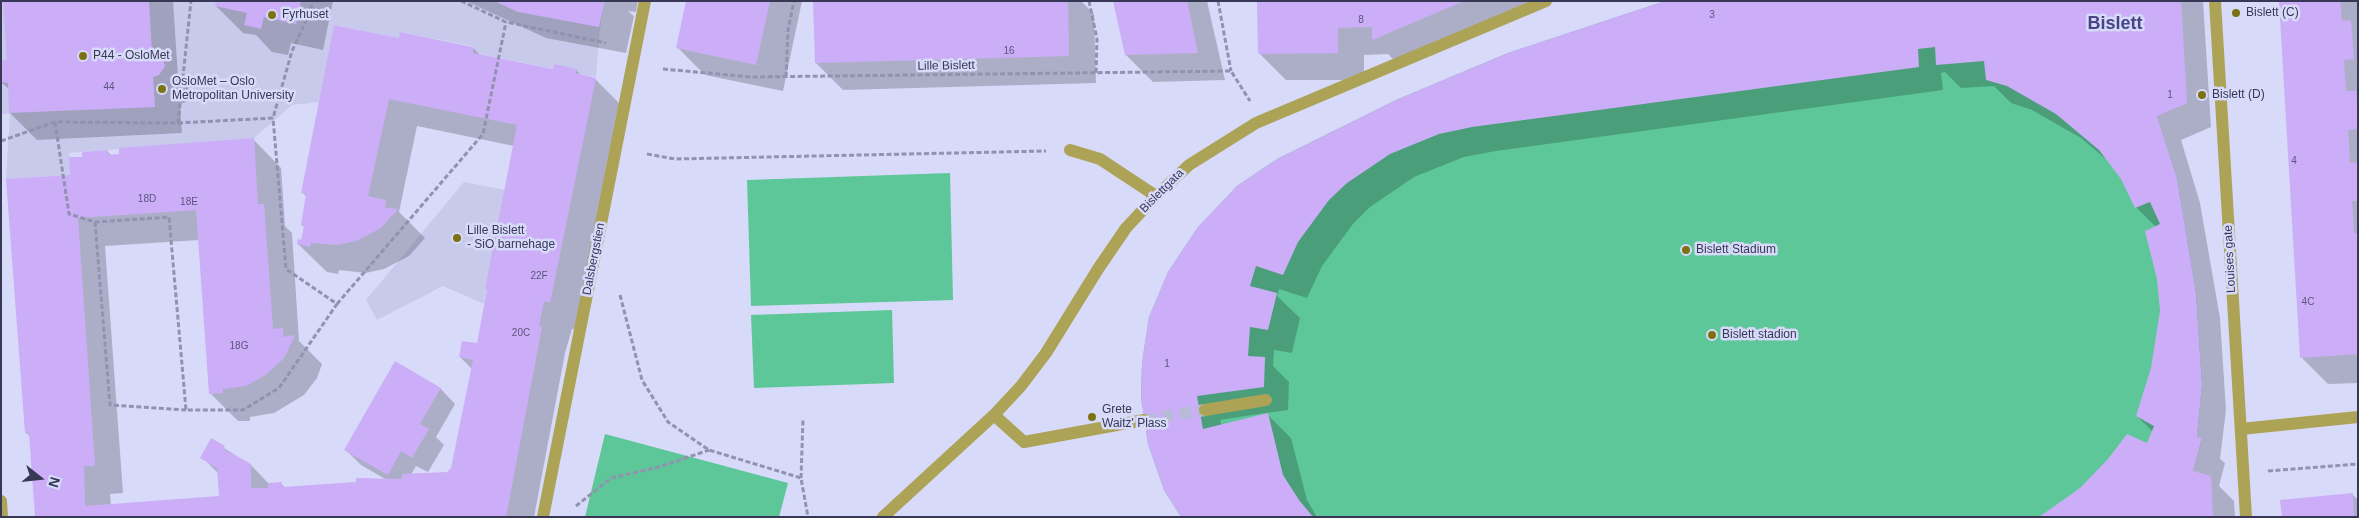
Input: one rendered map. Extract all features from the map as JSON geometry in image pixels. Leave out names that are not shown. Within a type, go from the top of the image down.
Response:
[{"type":"street","name":"Dalsbergstien","points":[[543,517],[645,1]]},
{"type":"street","name":"Bislettgata","points":[[883,517],[994,415],[1046,353],[1121,236],[1156,196],[1189,164],[1256,123],[1546,1]]},
{"type":"street","name":"Louises gate","points":[[2215,1],[2246,517]]},
{"type":"street","points":[[1070,150],[1100,159],[1156,196]]},
{"type":"street","points":[[1206,410],[1266,400]]},
{"type":"street","points":[[994,415],[1024,442],[1144,420]]},
{"type":"street","points":[[2241,429],[2358,417]]},
{"type":"street","points":[[1,501],[2,517]]},
{"type":"path","points":[[178,123],[191,1]]},
{"type":"path","points":[[313,1],[292,51],[273,118],[286,269],[338,304]]},
{"type":"path","points":[[461,1],[506,22],[606,44]]},
{"type":"path","points":[[786,77],[788,30],[794,1]]},
{"type":"path","points":[[1088,1],[1097,39],[1096,73]]},
{"type":"path","points":[[1218,1],[1231,71],[1249,98],[1256,123]]},
{"type":"path","points":[[95,222],[110,405],[186,410],[243,410],[279,388],[338,304],[483,134],[506,22]]},
{"type":"path","name":"Lille Bislett","points":[[663,69],[751,77],[1231,71]]},
{"type":"path","points":[[1,141],[55,122],[178,123],[273,118]]},
{"type":"path","points":[[55,122],[68,214],[95,222],[169,217],[186,410]]},
{"type":"path","points":[[647,154],[676,159],[1070,150]]},
{"type":"path","points":[[620,295],[642,380],[668,422],[709,450],[801,478]]},
{"type":"path","points":[[803,418],[801,478],[808,517]]},
{"type":"path","points":[[576,506],[610,478],[659,467],[709,450]]},
{"type":"path","points":[[2268,471],[2358,464]]},
{"type":"shaded area","name":"OsloMet – Oslo Metropolitan University","points":[[1,1],[605,1],[600,29],[596,77],[474,53],[473,46],[401,32],[399,38],[335,25],[319,102],[292,105],[254,138],[69,153],[70,175],[6,179],[10,114],[1,114]]},
{"type":"shaded area","name":"Lille Bislett - SiO barnehage","points":[[464,182],[505,190],[484,304],[443,286],[377,320],[366,300]]},
{"type":"green space","name":"Bislett Stadium","points":[[1665,1],[2055,1],[2157,116],[2177,178],[2196,293],[2202,385],[2197,436],[2202,438],[2193,471],[2176,517],[1181,517],[1164,490],[1148,444],[1141,397],[1142,363],[1149,317],[1168,272],[1198,227],[1237,186],[1277,159],[1396,100],[1508,53]]},
{"type":"green space","points":[[950,173],[953,300],[751,306],[747,180]]},
{"type":"green space","points":[[892,310],[894,383],[754,388],[751,315]]},
{"type":"green space","points":[[605,434],[788,483],[779,517],[585,517]]},
{"type":"building","name":"P44 - OsloMet","points":[[3,1],[149,1],[152,53],[162,57],[165,66],[159,75],[153,77],[155,107],[9,113],[8,83],[1,82],[1,61],[7,60]]},
{"type":"building","name":"Fyrhuset","points":[[216,1],[301,1],[296,24],[264,17],[261,29],[244,25],[247,13],[215,6]]},
{"type":"building","points":[[494,1],[605,1],[599,27],[518,12]]},
{"type":"building","points":[[686,1],[770,1],[756,65],[676,48]]},
{"type":"building","points":[[813,1],[1068,1],[1069,56],[815,63]]},
{"type":"building","points":[[1113,1],[1187,1],[1198,53],[1125,55]]},
{"type":"building","points":[[1257,1],[1464,1],[1372,40],[1372,27],[1338,28],[1338,53],[1258,54]]},
{"type":"building","points":[[1665,1],[2181,1],[2187,103],[2157,116],[2177,178],[2196,293],[2202,385],[2197,436],[2202,438],[2193,471],[2211,476],[2213,517],[2039,517],[2080,488],[2108,459],[2127,434],[2147,443],[2154,426],[2136,416],[2151,368],[2160,311],[2157,279],[2145,231],[2160,224],[2150,202],[2135,208],[2121,179],[2099,150],[2056,114],[2007,86],[1986,80],[1984,61],[1936,65],[1935,47],[1918,49],[1919,67],[1472,127],[1439,134],[1390,154],[1347,183],[1329,200],[1298,242],[1283,275],[1256,266],[1250,286],[1277,293],[1268,330],[1250,327],[1248,356],[1265,357],[1264,387],[1197,396],[1203,429],[1268,413],[1283,475],[1299,500],[1313,517],[1181,517],[1164,490],[1148,444],[1141,397],[1142,363],[1149,317],[1168,272],[1198,227],[1237,186],[1277,159],[1396,100],[1508,53]]},
{"type":"building","points":[[2279,1],[2340,1],[2342,21],[2351,20],[2354,59],[2344,60],[2346,91],[2356,91],[2358,113],[2358,129],[2348,130],[2350,163],[2358,162],[2358,201],[2352,201],[2354,233],[2358,233],[2358,354],[2300,358]]},
{"type":"building","points":[[334,25],[399,38],[400,32],[473,47],[473,53],[553,69],[554,64],[577,69],[576,73],[596,78],[550,303],[544,301],[539,326],[542,327],[506,517],[35,517],[29,433],[25,433],[6,179],[70,175],[69,157],[82,157],[82,152],[107,150],[108,155],[119,154],[119,148],[254,138],[258,204],[264,204],[273,329],[283,328],[283,337],[295,335],[284,358],[267,374],[246,386],[223,389],[223,393],[209,394],[196,210],[78,218],[95,466],[84,466],[85,506],[219,496],[217,468],[200,458],[211,438],[225,446],[223,449],[251,464],[251,488],[268,488],[268,483],[282,482],[282,487],[356,482],[356,478],[402,479],[402,474],[447,472],[451,468],[473,360],[459,357],[462,341],[477,343],[487,290],[485,289],[517,125],[389,99],[368,196],[386,200],[385,208],[398,209],[381,228],[356,241],[337,245],[311,243],[310,247],[297,244],[298,239],[301,240],[304,226],[301,225],[306,194],[301,193]]},
{"type":"building","points":[[395,361],[441,388],[420,424],[429,429],[412,458],[401,451],[388,475],[344,450]]},
{"type":"building","points":[[2353,493],[2354,517],[2282,517],[2280,500]]},
{"type":"tunnel","points":[[1144,420],[1205,410]]},
{"type":"place","name":"Bislett (C)","points":[[2236,13]]},
{"type":"place","name":"Fyrhuset","points":[[272,15]]},
{"type":"place","name":"P44 - OsloMet","points":[[83,56]]},
{"type":"place","name":"OsloMet – Oslo Metropolitan University","points":[[162,89]]},
{"type":"place","name":"Bislett (D)","points":[[2202,95]]},
{"type":"place","name":"Lille Bislett - SiO barnehage","points":[[457,238]]},
{"type":"place","name":"Bislett Stadium","points":[[1686,250]]},
{"type":"place","name":"Bislett stadion","points":[[1712,335]]},
{"type":"place","name":"Grete Waitz' Plass","points":[[1092,417]]},
{"type":"district","name":"Bislett","points":[[2115,24]]}]
